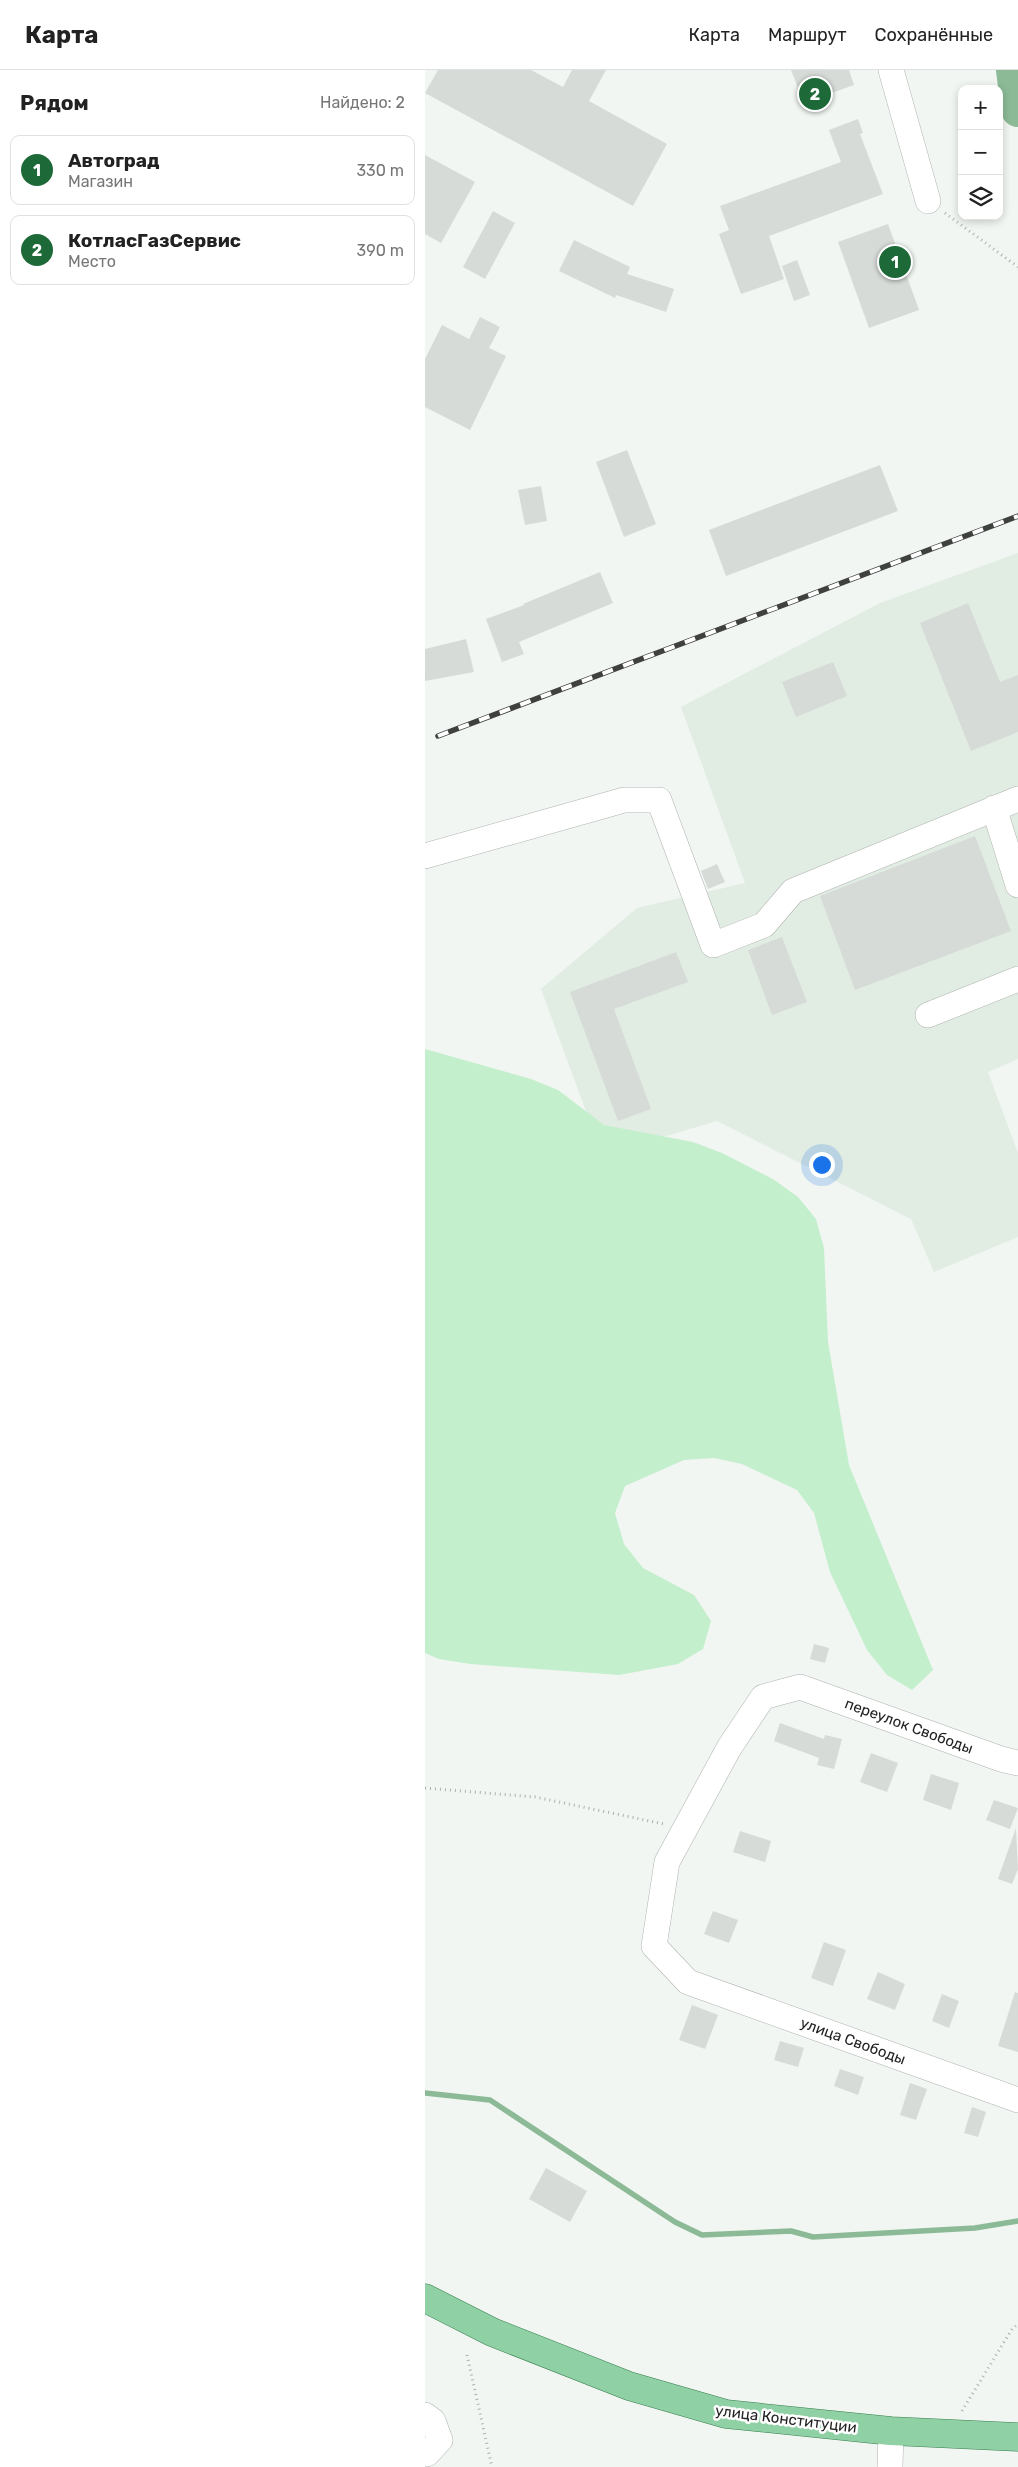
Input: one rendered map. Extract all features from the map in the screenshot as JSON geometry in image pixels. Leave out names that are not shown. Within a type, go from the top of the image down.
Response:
[{"type":"main road","name":"улица Конституции","points":[[425,2298],[492,2332],[629,2386],[725,2414],[891,2431],[1018,2436]]},
{"type":"street","points":[[891,70],[928,201]]},
{"type":"street","points":[[425,856],[624,800],[659,800],[713,945],[765,926],[793,891],[1018,798]]},
{"type":"street","points":[[994,808],[1018,885]]},
{"type":"street","points":[[928,1015],[1018,979]]},
{"type":"street","name":"переулок Свободы","points":[[685,1829],[729,1748],[763,1697],[800,1686],[1001,1760],[1018,1763]]},
{"type":"street","name":"улица Свободы","points":[[685,1829],[667,1862],[654,1946],[688,1982],[1018,2100]]},
{"type":"street","points":[[425,2416],[433,2421],[440,2440],[427,2454],[425,2453]]},
{"type":"street","points":[[890,2467],[891,2431]]},
{"type":"path","points":[[928,201],[1018,267]]},
{"type":"path","points":[[425,1788],[535,1798],[685,1829]]},
{"type":"path","points":[[937,2433],[961,2412],[1012,2329],[1018,2324]]},
{"type":"path","points":[[467,2355],[492,2467]]},
{"type":"shaded area","points":[[1018,553],[1018,1059],[988,1072],[1018,1153],[1018,1237],[934,1272],[911,1219],[717,1121],[602,1155],[541,989],[637,908],[745,883],[681,707],[880,603]]},
{"type":"green space","points":[[425,1049],[531,1079],[558,1090],[604,1125],[693,1142],[722,1153],[773,1179],[798,1197],[816,1219],[824,1248],[828,1342],[849,1465],[933,1670],[912,1690],[887,1675],[867,1650],[830,1572],[814,1513],[797,1490],[742,1464],[714,1458],[684,1460],[625,1486],[615,1513],[624,1544],[643,1568],[694,1595],[711,1621],[703,1649],[678,1664],[619,1675],[470,1664],[439,1659],[425,1653]]},
{"type":"building","points":[[438,70],[531,70],[563,87],[572,70],[606,70],[589,101],[667,144],[633,206],[425,93]]},
{"type":"building","points":[[791,70],[849,70],[854,85],[804,103]]},
{"type":"building","points":[[858,119],[863,133],[860,134],[883,194],[769,236],[784,279],[741,294],[719,234],[729,230],[720,206],[841,162],[829,130]]},
{"type":"building","points":[[425,155],[475,182],[441,243],[425,234]]},
{"type":"building","points":[[493,211],[515,223],[485,279],[463,267]]},
{"type":"building","points":[[888,224],[919,310],[869,328],[838,242]]},
{"type":"building","points":[[574,240],[630,267],[627,274],[674,289],[666,312],[616,295],[615,298],[559,271]]},
{"type":"building","points":[[797,260],[810,295],[794,301],[782,266]]},
{"type":"building","points":[[480,317],[500,327],[489,348],[506,356],[470,430],[425,407],[425,359],[442,325],[469,339]]},
{"type":"building","points":[[627,450],[656,524],[624,537],[596,462]]},
{"type":"building","points":[[880,465],[898,511],[726,576],[709,530]]},
{"type":"building","points":[[541,486],[547,521],[525,525],[518,490]]},
{"type":"building","points":[[600,572],[613,603],[519,642],[524,654],[502,662],[486,619],[524,605]]},
{"type":"building","points":[[968,603],[1000,682],[1018,675],[1018,732],[971,751],[920,623]]},
{"type":"building","points":[[466,639],[474,672],[425,681],[425,649]]},
{"type":"building","points":[[833,662],[847,696],[796,717],[782,682]]},
{"type":"building","points":[[975,836],[1011,931],[855,990],[820,896]]},
{"type":"building","points":[[717,864],[725,882],[708,889],[701,871]]},
{"type":"building","points":[[782,937],[807,1002],[772,1015],[748,950]]},
{"type":"building","points":[[676,952],[688,982],[614,1009],[651,1109],[618,1121],[570,992]]},
{"type":"building","points":[[814,1644],[829,1648],[825,1663],[810,1659]]},
{"type":"building","points":[[780,1723],[824,1739],[825,1735],[842,1739],[834,1769],[817,1765],[819,1758],[774,1741]]},
{"type":"building","points":[[871,1753],[898,1763],[887,1792],[860,1782]]},
{"type":"building","points":[[931,1774],[959,1783],[951,1810],[923,1800]]},
{"type":"building","points":[[994,1800],[1018,1808],[1010,1829],[986,1820]]},
{"type":"building","points":[[1016,1828],[1018,1869],[1012,1884],[998,1879]]},
{"type":"building","points":[[740,1831],[771,1841],[765,1862],[733,1852]]},
{"type":"building","points":[[713,1911],[738,1920],[729,1943],[704,1934]]},
{"type":"building","points":[[824,1942],[846,1950],[833,1986],[811,1978]]},
{"type":"building","points":[[878,1972],[905,1984],[895,2010],[867,1999]]},
{"type":"building","points":[[1015,1992],[1018,1993],[1018,2052],[998,2046]]},
{"type":"building","points":[[942,1994],[959,2001],[949,2028],[932,2021]]},
{"type":"building","points":[[692,2005],[718,2015],[705,2049],[679,2040]]},
{"type":"building","points":[[780,2041],[804,2048],[798,2067],[774,2060]]},
{"type":"building","points":[[840,2069],[864,2077],[858,2095],[834,2086]]},
{"type":"building","points":[[910,2083],[927,2089],[916,2120],[900,2115]]},
{"type":"building","points":[[972,2107],[986,2112],[978,2137],[964,2133]]},
{"type":"building","points":[[546,2168],[587,2191],[570,2222],[529,2199]]},
{"type":"waterway","points":[[1013,70],[1018,110]]},
{"type":"waterway","points":[[425,2093],[490,2100],[675,2222],[702,2235],[791,2231],[813,2237],[975,2228],[1018,2221]]},
{"type":"railway","points":[[438,736],[1018,516]]},
{"type":"place","name":"КотласГазСервис","points":[[815,94]]},
{"type":"place","name":"Автоград","points":[[895,262]]}]
